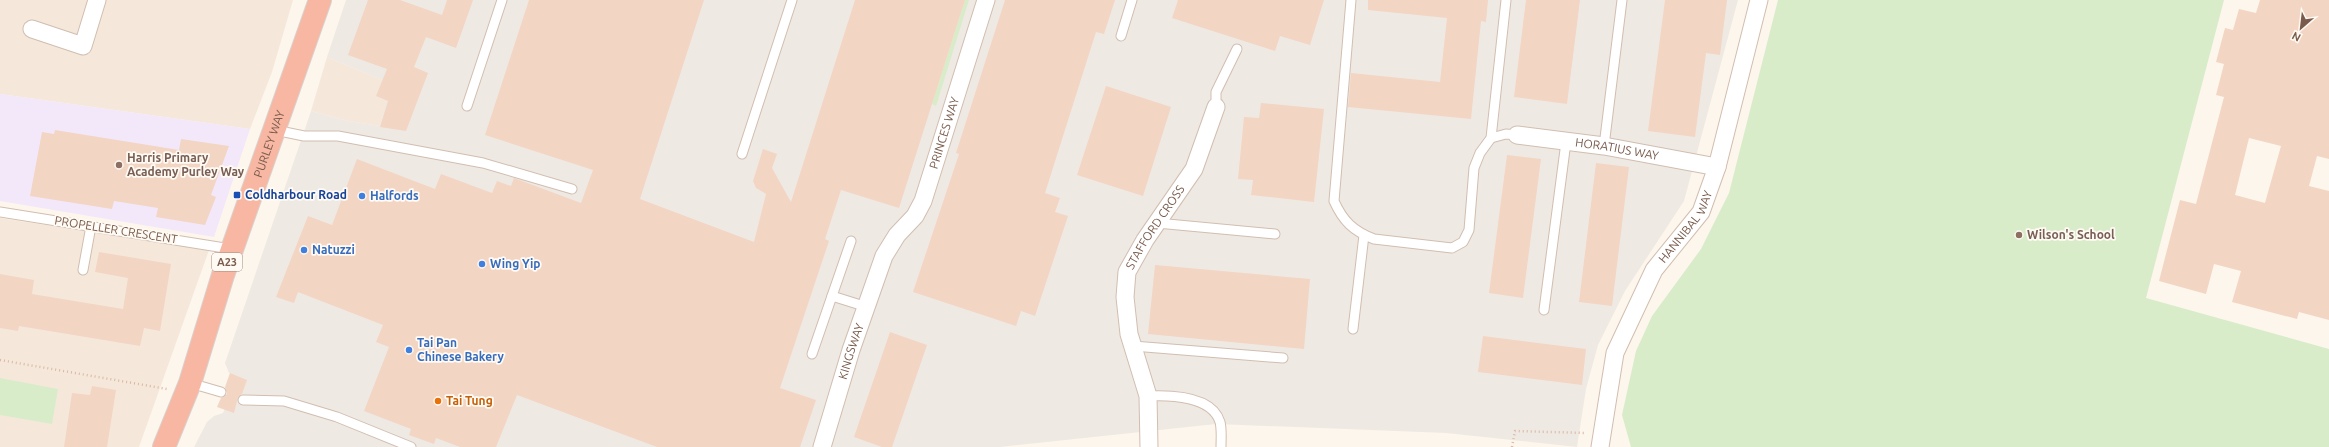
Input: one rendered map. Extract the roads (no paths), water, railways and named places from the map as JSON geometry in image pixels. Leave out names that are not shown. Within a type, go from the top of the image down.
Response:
[{"type":"highway","name":"PURLEY WAY","points":[[164,447],[188,387],[231,249],[275,130],[316,1]]},
{"type":"street","points":[[32,29],[83,46],[97,0]]},
{"type":"street","name":"PRINCES WAY","points":[[884,256],[897,235],[915,216],[923,201],[986,0]]},
{"type":"street","name":"HANNIBAL WAY","points":[[1601,440],[1615,353],[1654,270],[1701,212],[1717,167],[1759,0]]},
{"type":"street","name":"STAFFORD CROSS","points":[[1149,447],[1148,396],[1129,334],[1125,297],[1127,272],[1157,223],[1194,170],[1216,107]]},
{"type":"street","name":"HORATIUS WAY","points":[[1517,135],[1604,146],[1717,167]]},
{"type":"street","name":"KINGSWAY","points":[[822,447],[851,350],[884,256]]},
{"type":"lane","points":[[468,106],[502,0]]},
{"type":"lane","points":[[742,154],[792,0]]},
{"type":"lane","points":[[1121,36],[1132,0]]},
{"type":"lane","points":[[1352,0],[1334,201],[1340,216],[1351,228],[1374,239],[1452,248],[1463,242],[1469,230],[1474,168],[1480,153],[1491,138],[1506,0]]},
{"type":"lane","points":[[1604,146],[1622,0]]},
{"type":"lane","points":[[1216,107],[1216,92],[1236,49]]},
{"type":"lane","points":[[275,130],[304,136],[338,136],[483,163],[572,189]]},
{"type":"lane","points":[[1491,138],[1506,134],[1517,135]]},
{"type":"lane","points":[[1544,310],[1566,142]]},
{"type":"lane","name":"PROPELLER CRESCENT","points":[[0,212],[231,249]]},
{"type":"lane","points":[[1157,223],[1275,234]]},
{"type":"lane","points":[[83,270],[91,226]]},
{"type":"lane","points":[[1353,329],[1364,235]]},
{"type":"lane","points":[[812,354],[851,241]]},
{"type":"lane","points":[[832,296],[867,307]]},
{"type":"lane","points":[[1133,346],[1283,358]]},
{"type":"lane","points":[[188,387],[221,392]]},
{"type":"lane","points":[[1148,396],[1197,401],[1204,405],[1220,421],[1221,447]]},
{"type":"lane","points":[[243,400],[284,401],[343,420],[411,447]]},
{"type":"place","name":"Harris Primary Academy Purley Way","points":[[119,165]]},
{"type":"place","name":"Coldharbour Road","points":[[237,195]]},
{"type":"place","name":"Halfords","points":[[362,196]]},
{"type":"place","name":"Wilson's School","points":[[2019,235]]},
{"type":"place","name":"Natuzzi","points":[[304,250]]},
{"type":"place","name":"Wing Yip","points":[[482,264]]},
{"type":"place","name":"Tai Pan Chinese Bakery","points":[[409,350]]},
{"type":"place","name":"Tai Tung","points":[[438,401]]}]
